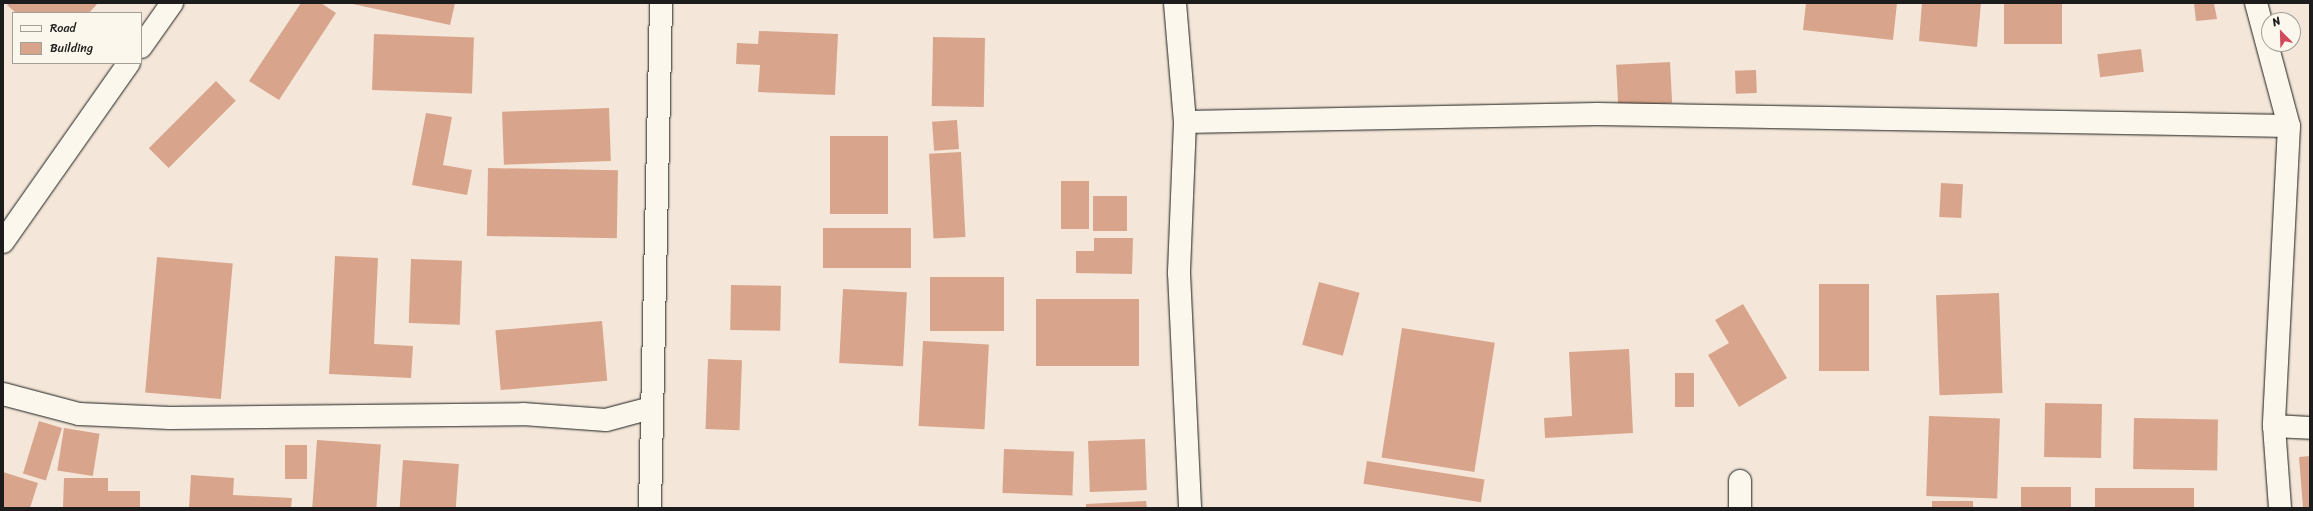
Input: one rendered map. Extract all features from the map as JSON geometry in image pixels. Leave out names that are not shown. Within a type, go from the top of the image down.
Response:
[{"type":"street","points":[[142,46],[172,3]]},
{"type":"street","points":[[650,508],[661,3]]},
{"type":"street","points":[[1174,3],[1185,122],[1179,273],[1190,508]]},
{"type":"street","points":[[2256,3],[2289,126],[2274,426],[2280,508]]},
{"type":"street","points":[[3,242],[129,64]]},
{"type":"street","points":[[1185,122],[1597,114],[2289,126]]},
{"type":"street","points":[[3,394],[79,414],[170,418],[523,414],[606,420],[651,408]]},
{"type":"street","points":[[2274,426],[2310,428]]},
{"type":"street","points":[[1740,481],[1740,508]]},
{"type":"building","points":[[9,3],[98,3],[90,12],[15,12],[7,5]]},
{"type":"building","points":[[301,3],[321,3],[336,13],[279,100],[249,81]]},
{"type":"building","points":[[348,3],[455,3],[450,25]]},
{"type":"building","points":[[1806,3],[1897,3],[1893,40],[1803,30]]},
{"type":"building","points":[[1922,3],[1981,3],[1977,47],[1919,41]]},
{"type":"building","points":[[2004,3],[2062,3],[2062,44],[2004,44]]},
{"type":"building","points":[[2194,3],[2214,3],[2217,19],[2196,21]]},
{"type":"building","points":[[759,31],[838,34],[835,95],[758,92],[760,65],[736,64],[737,43],[758,44]]},
{"type":"building","points":[[374,34],[474,37],[472,93],[372,90]]},
{"type":"building","points":[[933,37],[985,38],[984,107],[932,106]]},
{"type":"building","points":[[2141,49],[2144,72],[2100,77],[2097,54]]},
{"type":"building","points":[[1670,62],[1672,103],[1618,106],[1616,65]]},
{"type":"building","points":[[1756,70],[1757,93],[1736,94],[1735,71]]},
{"type":"building","points":[[216,81],[236,101],[169,168],[149,148]]},
{"type":"building","points":[[609,108],[611,161],[504,165],[502,112]]},
{"type":"building","points":[[426,113],[452,117],[443,165],[472,170],[467,195],[412,185]]},
{"type":"building","points":[[957,120],[959,149],[934,151],[932,122]]},
{"type":"building","points":[[830,136],[888,136],[888,214],[830,214]]},
{"type":"building","points":[[961,152],[965,237],[933,239],[929,154]]},
{"type":"building","points":[[488,168],[618,170],[617,238],[487,236]]},
{"type":"building","points":[[1061,181],[1089,181],[1089,229],[1061,229]]},
{"type":"building","points":[[1941,183],[1963,184],[1961,218],[1939,217]]},
{"type":"building","points":[[1093,196],[1127,196],[1127,231],[1093,231]]},
{"type":"building","points":[[823,228],[911,228],[911,268],[823,268]]},
{"type":"building","points":[[1094,238],[1133,238],[1132,274],[1076,273],[1076,251],[1094,251]]},
{"type":"building","points":[[335,256],[378,258],[374,344],[413,346],[411,378],[329,374]]},
{"type":"building","points":[[157,257],[233,264],[221,399],[145,392]]},
{"type":"building","points":[[411,259],[462,261],[460,325],[409,323]]},
{"type":"building","points":[[930,277],[1004,277],[1004,331],[930,331]]},
{"type":"building","points":[[1319,282],[1360,293],[1343,356],[1302,345]]},
{"type":"building","points":[[1819,284],[1869,284],[1869,371],[1819,371]]},
{"type":"building","points":[[731,285],[781,286],[780,331],[730,330]]},
{"type":"building","points":[[843,289],[907,292],[903,366],[839,363]]},
{"type":"building","points":[[1999,293],[2002,393],[1940,395],[1936,295]]},
{"type":"building","points":[[1036,299],[1139,299],[1139,366],[1036,366]]},
{"type":"building","points":[[1743,304],[1787,378],[1739,407],[1708,355],[1729,343],[1715,320]]},
{"type":"building","points":[[602,321],[607,381],[501,390],[495,330]]},
{"type":"building","points":[[1402,328],[1495,343],[1474,472],[1382,457]]},
{"type":"building","points":[[923,341],[989,344],[984,429],[919,426]]},
{"type":"building","points":[[1629,349],[1633,433],[1545,438],[1544,418],[1572,416],[1569,352]]},
{"type":"building","points":[[708,359],[742,360],[740,430],[706,429]]},
{"type":"building","points":[[1675,373],[1694,373],[1694,407],[1675,407]]},
{"type":"building","points":[[2045,403],[2102,404],[2101,458],[2044,457]]},
{"type":"building","points":[[1929,416],[2000,418],[1997,498],[1926,496]]},
{"type":"building","points":[[2134,418],[2218,419],[2217,470],[2133,469]]},
{"type":"building","points":[[39,421],[62,428],[46,481],[23,474]]},
{"type":"building","points":[[64,428],[100,434],[93,476],[57,470]]},
{"type":"building","points":[[1145,439],[1147,490],[1090,492],[1088,441]]},
{"type":"building","points":[[317,440],[381,444],[376,508],[312,508]]},
{"type":"building","points":[[285,445],[307,445],[307,479],[285,479]]},
{"type":"building","points":[[1004,449],[1074,451],[1072,495],[1002,493]]},
{"type":"building","points":[[2310,456],[2310,508],[2303,508],[2299,457]]},
{"type":"building","points":[[403,460],[459,464],[456,508],[400,508]]},
{"type":"building","points":[[1367,461],[1485,480],[1481,502],[1363,484]]},
{"type":"building","points":[[3,472],[38,483],[30,508],[3,508]]},
{"type":"building","points":[[191,475],[234,478],[233,495],[292,498],[291,508],[189,508]]},
{"type":"building","points":[[64,478],[108,478],[108,491],[140,491],[140,508],[63,508]]},
{"type":"building","points":[[2021,487],[2071,487],[2071,508],[2021,508]]},
{"type":"building","points":[[2095,488],[2194,488],[2194,508],[2095,508]]},
{"type":"building","points":[[1146,501],[1147,508],[1086,508],[1086,504]]},
{"type":"building","points":[[1932,501],[1973,501],[1973,508],[1932,508]]}]
